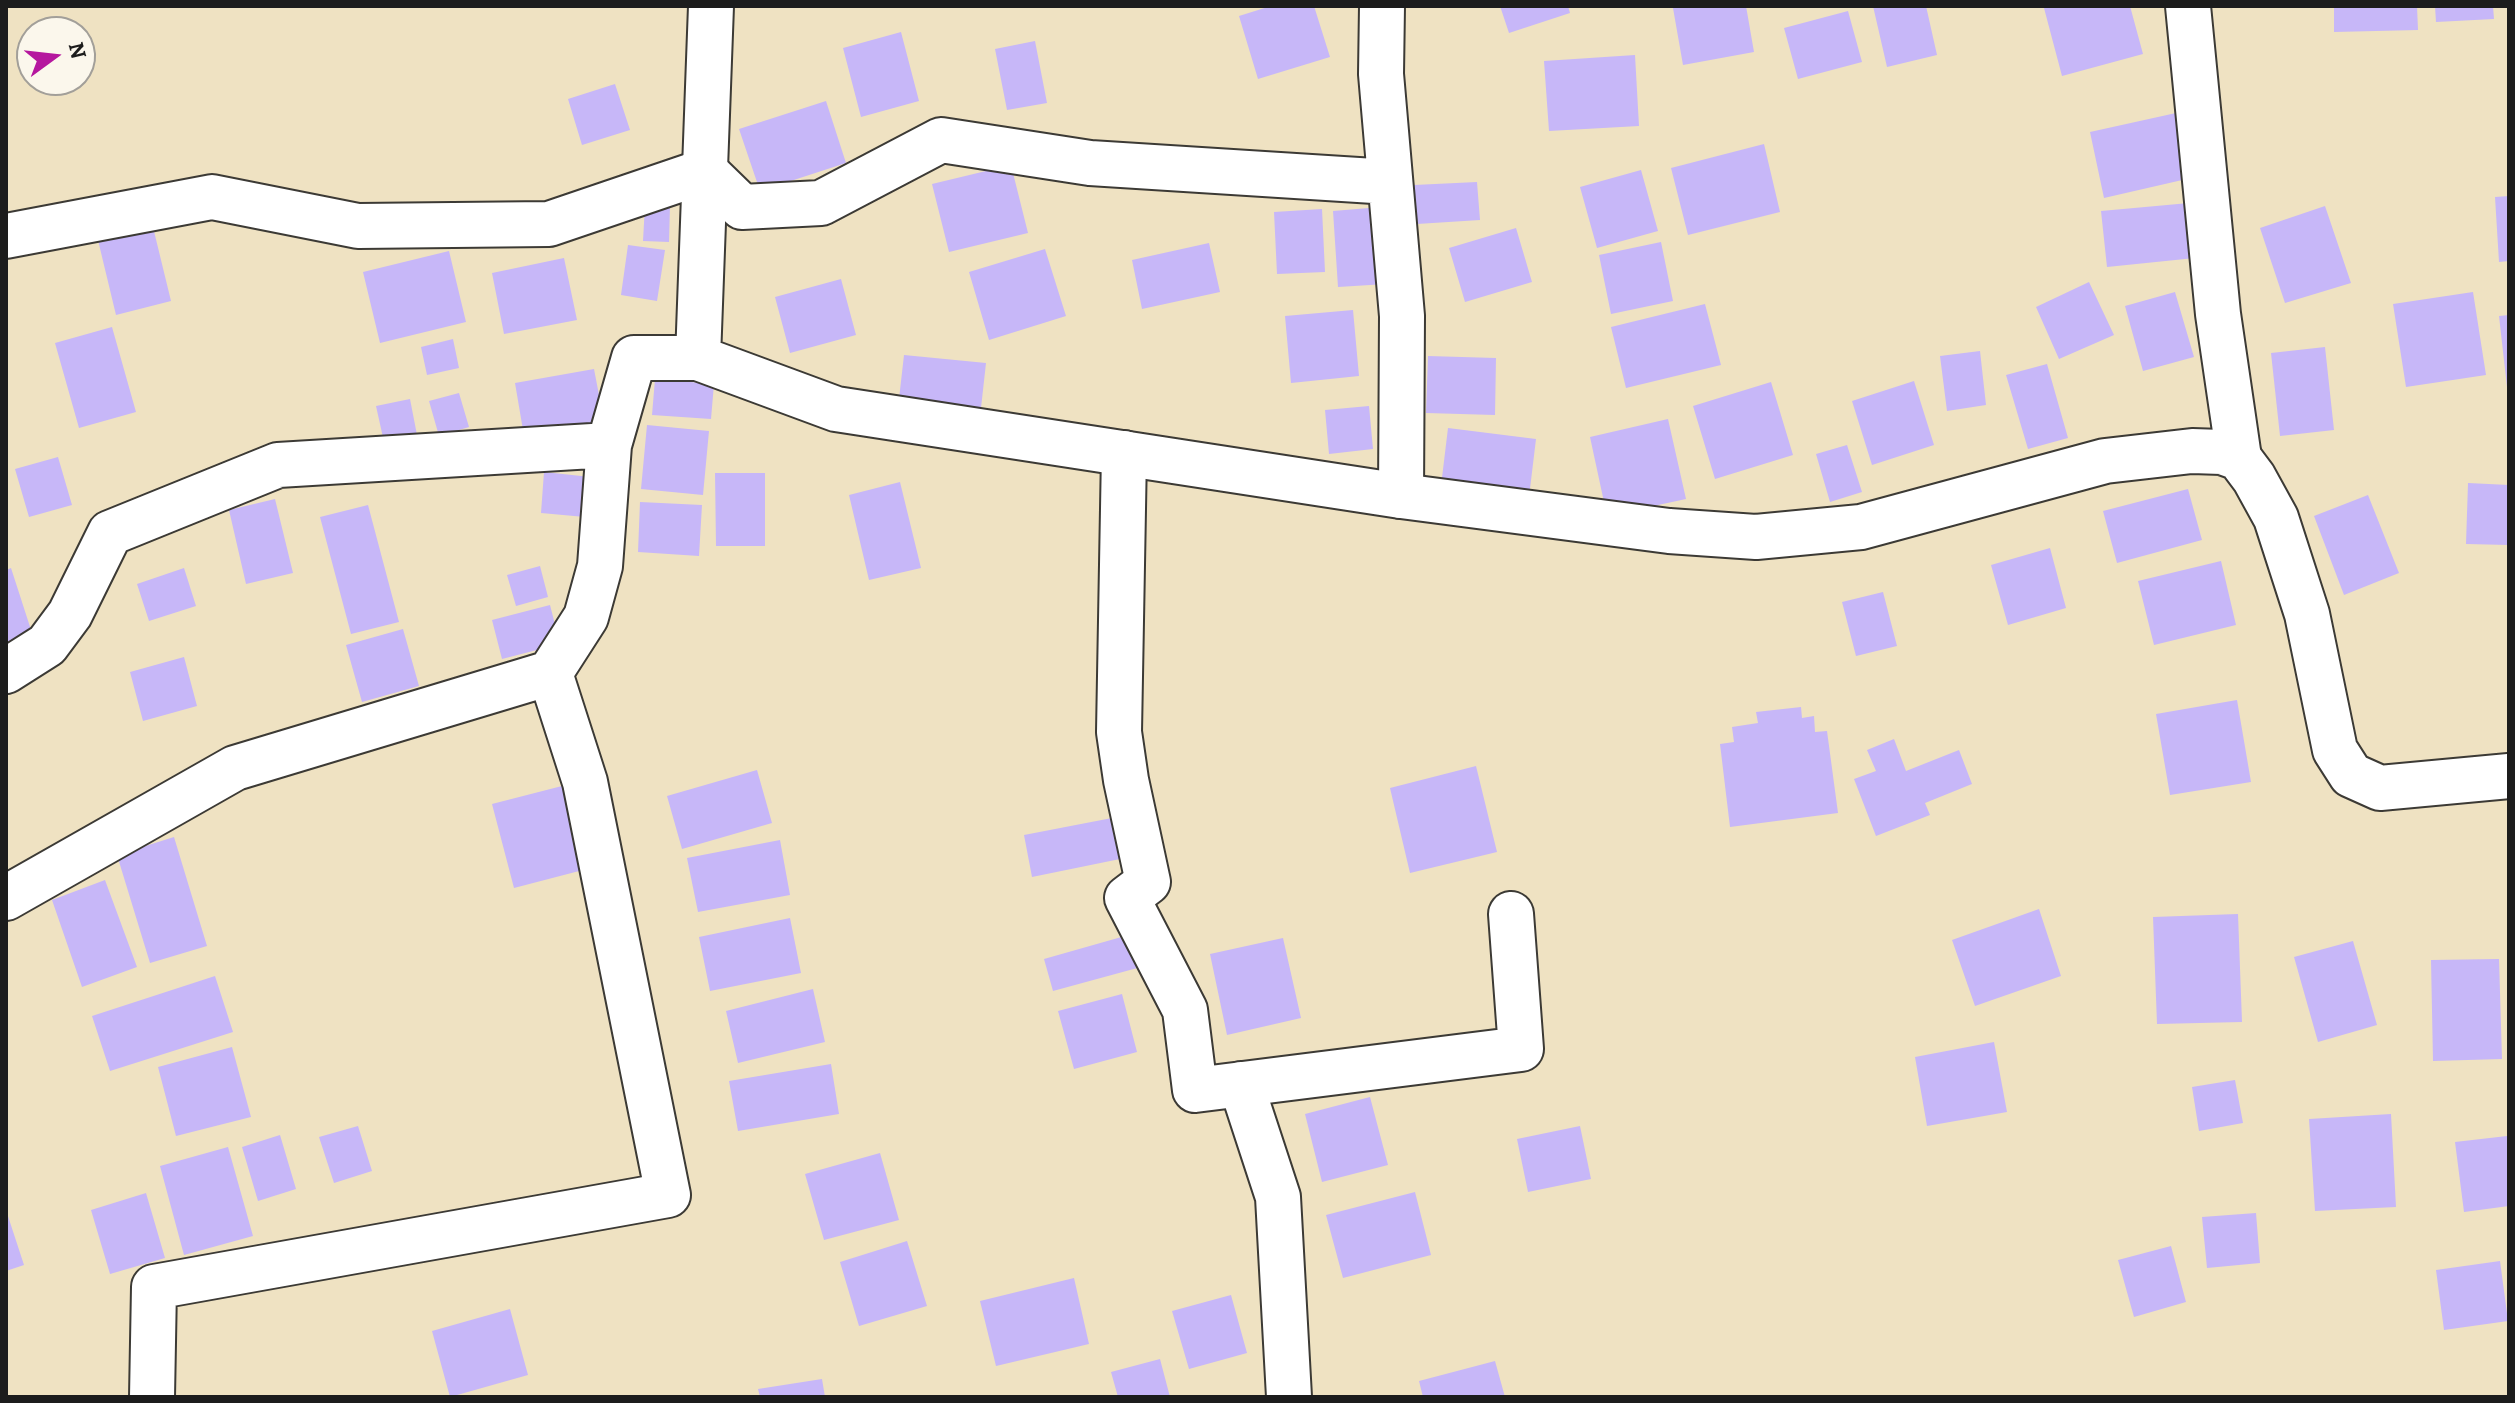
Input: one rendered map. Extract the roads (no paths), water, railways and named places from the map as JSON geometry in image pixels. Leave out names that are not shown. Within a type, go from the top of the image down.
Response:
[{"type":"street","points":[[698,358],[711,6]]},
{"type":"street","points":[[1382,6],[1381,74],[1402,316],[1401,496]]},
{"type":"street","points":[[2188,6],[2218,314],[2239,458],[2276,518],[2307,614],[2335,750],[2351,775],[2380,788],[2509,776]]},
{"type":"street","points":[[705,171],[742,207],[821,203],[941,140],[1090,163],[1390,182]]},
{"type":"street","points":[[6,236],[212,197],[358,226],[549,224],[705,171]]},
{"type":"street","points":[[6,898],[235,768],[550,673],[586,617],[600,566],[609,445],[634,358],[698,358],[836,409],[1401,496],[1669,531],[1756,537],[1861,527],[2105,461],[2192,451],[2222,452],[2239,458]]},
{"type":"street","points":[[6,671],[47,645],[70,614],[110,533],[278,465],[609,445]]},
{"type":"street","points":[[1124,453],[1119,732],[1148,882],[1127,898],[1185,1010],[1195,1090],[1521,1049],[1511,914]]},
{"type":"street","points":[[152,1397],[154,1287],[668,1195],[585,782],[550,673]]},
{"type":"street","points":[[1241,1084],[1278,1197],[1289,1397]]}]
